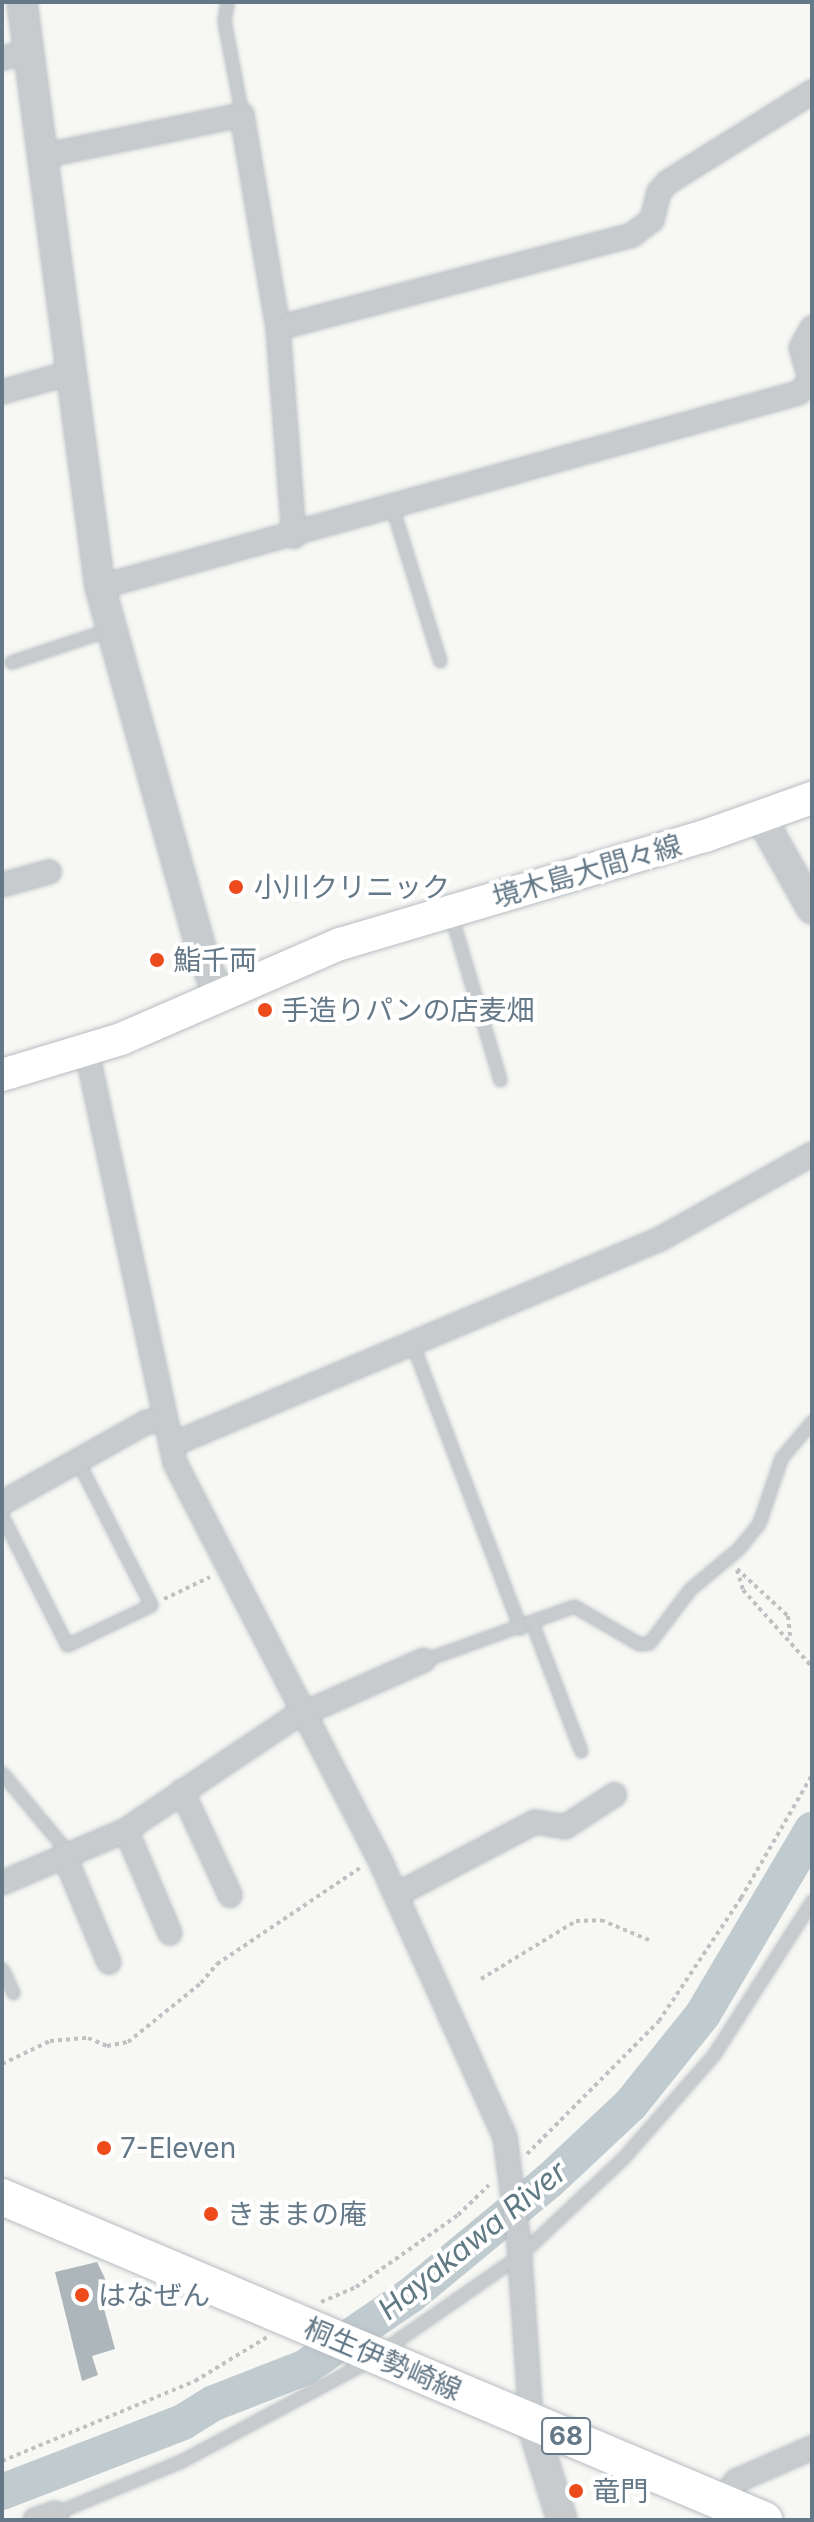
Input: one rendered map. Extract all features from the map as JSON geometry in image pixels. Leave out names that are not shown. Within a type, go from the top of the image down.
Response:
[{"type":"main road","name":"境木島大間々線","points":[[2,1075],[87,1052],[340,944],[761,818],[812,798]]},
{"type":"main road","name":"桐生伊勢崎線","points":[[2,2197],[298,2316],[372,2354],[764,2520]]},
{"type":"street","points":[[22,2],[15,55],[42,156],[100,587],[205,963],[220,995]]},
{"type":"street","points":[[278,328],[632,235],[652,220],[659,192],[668,182],[812,92]]},
{"type":"street","points":[[42,156],[242,115],[278,328],[294,536]]},
{"type":"street","points":[[100,587],[294,536],[798,393],[812,382],[801,348],[812,328]]},
{"type":"street","points":[[2,392],[70,373]]},
{"type":"street","points":[[761,818],[812,909]]},
{"type":"street","points":[[2,885],[49,872]]},
{"type":"street","points":[[87,1052],[162,1420],[175,1463],[307,1711],[379,1858],[505,2137],[520,2250],[531,2421],[562,2520]]},
{"type":"street","points":[[171,1445],[701,1219],[812,1154]]},
{"type":"street","points":[[2,1503],[76,1460],[162,1420]]},
{"type":"street","points":[[2,1883],[126,1830],[307,1711],[424,1660]]},
{"type":"street","points":[[182,1791],[230,1895]]},
{"type":"street","points":[[396,1895],[535,1822],[565,1827],[614,1795]]},
{"type":"street","points":[[126,1830],[170,1933]]},
{"type":"street","points":[[67,1856],[109,1962]]},
{"type":"street","points":[[720,2503],[736,2481],[812,2448]]},
{"type":"lane","points":[[227,2],[224,21],[242,115]]},
{"type":"lane","points":[[392,507],[440,661]]},
{"type":"lane","points":[[11,662],[110,629]]},
{"type":"lane","points":[[450,912],[500,1080]]},
{"type":"lane","points":[[412,1343],[526,1626],[581,1751]]},
{"type":"lane","points":[[424,1660],[579,1606],[644,1646],[698,1580],[728,1557],[759,1523],[781,1458],[812,1421]]},
{"type":"lane","points":[[2,1516],[67,1645],[151,1605],[76,1460]]},
{"type":"lane","points":[[2,1773],[67,1856]]},
{"type":"lane","points":[[49,2518],[181,2461],[372,2354],[520,2250],[623,2158],[688,2088],[808,1916],[812,1901]]},
{"type":"lane","points":[[2,1969],[13,1993]]},
{"type":"path","points":[[728,1557],[788,1616],[790,1639]]},
{"type":"path","points":[[151,1605],[230,1567]]},
{"type":"path","points":[[737,1569],[743,1590],[812,1667]]},
{"type":"path","points":[[2,2461],[195,2381],[298,2316],[356,2287],[458,2215],[618,2068],[659,2021],[741,1898],[812,1775]]},
{"type":"path","points":[[2,2064],[50,2041],[88,2038],[107,2046],[128,2042],[201,1983],[217,1964],[379,1858]]},
{"type":"path","points":[[481,1979],[576,1921],[601,1920],[649,1940]]},
{"type":"building","points":[[97,2262],[111,2291],[100,2294],[115,2349],[92,2356],[98,2375],[82,2381],[55,2272]]},
{"type":"waterway","name":"Hayakawa River","points":[[2,2492],[183,2422],[214,2403],[304,2368],[411,2295],[549,2181],[631,2104],[703,2014],[812,1830]]},
{"type":"place","name":"小川クリニック","points":[[236,887]]},
{"type":"place","name":"鮨千両","points":[[157,960]]},
{"type":"place","name":"手造りパンの店麦畑","points":[[265,1010]]},
{"type":"place","name":"7-Eleven","points":[[104,2148]]},
{"type":"place","name":"きままの庵","points":[[211,2214]]},
{"type":"place","name":"はなぜん","points":[[82,2295]]},
{"type":"place","name":"竜門","points":[[576,2491]]}]
